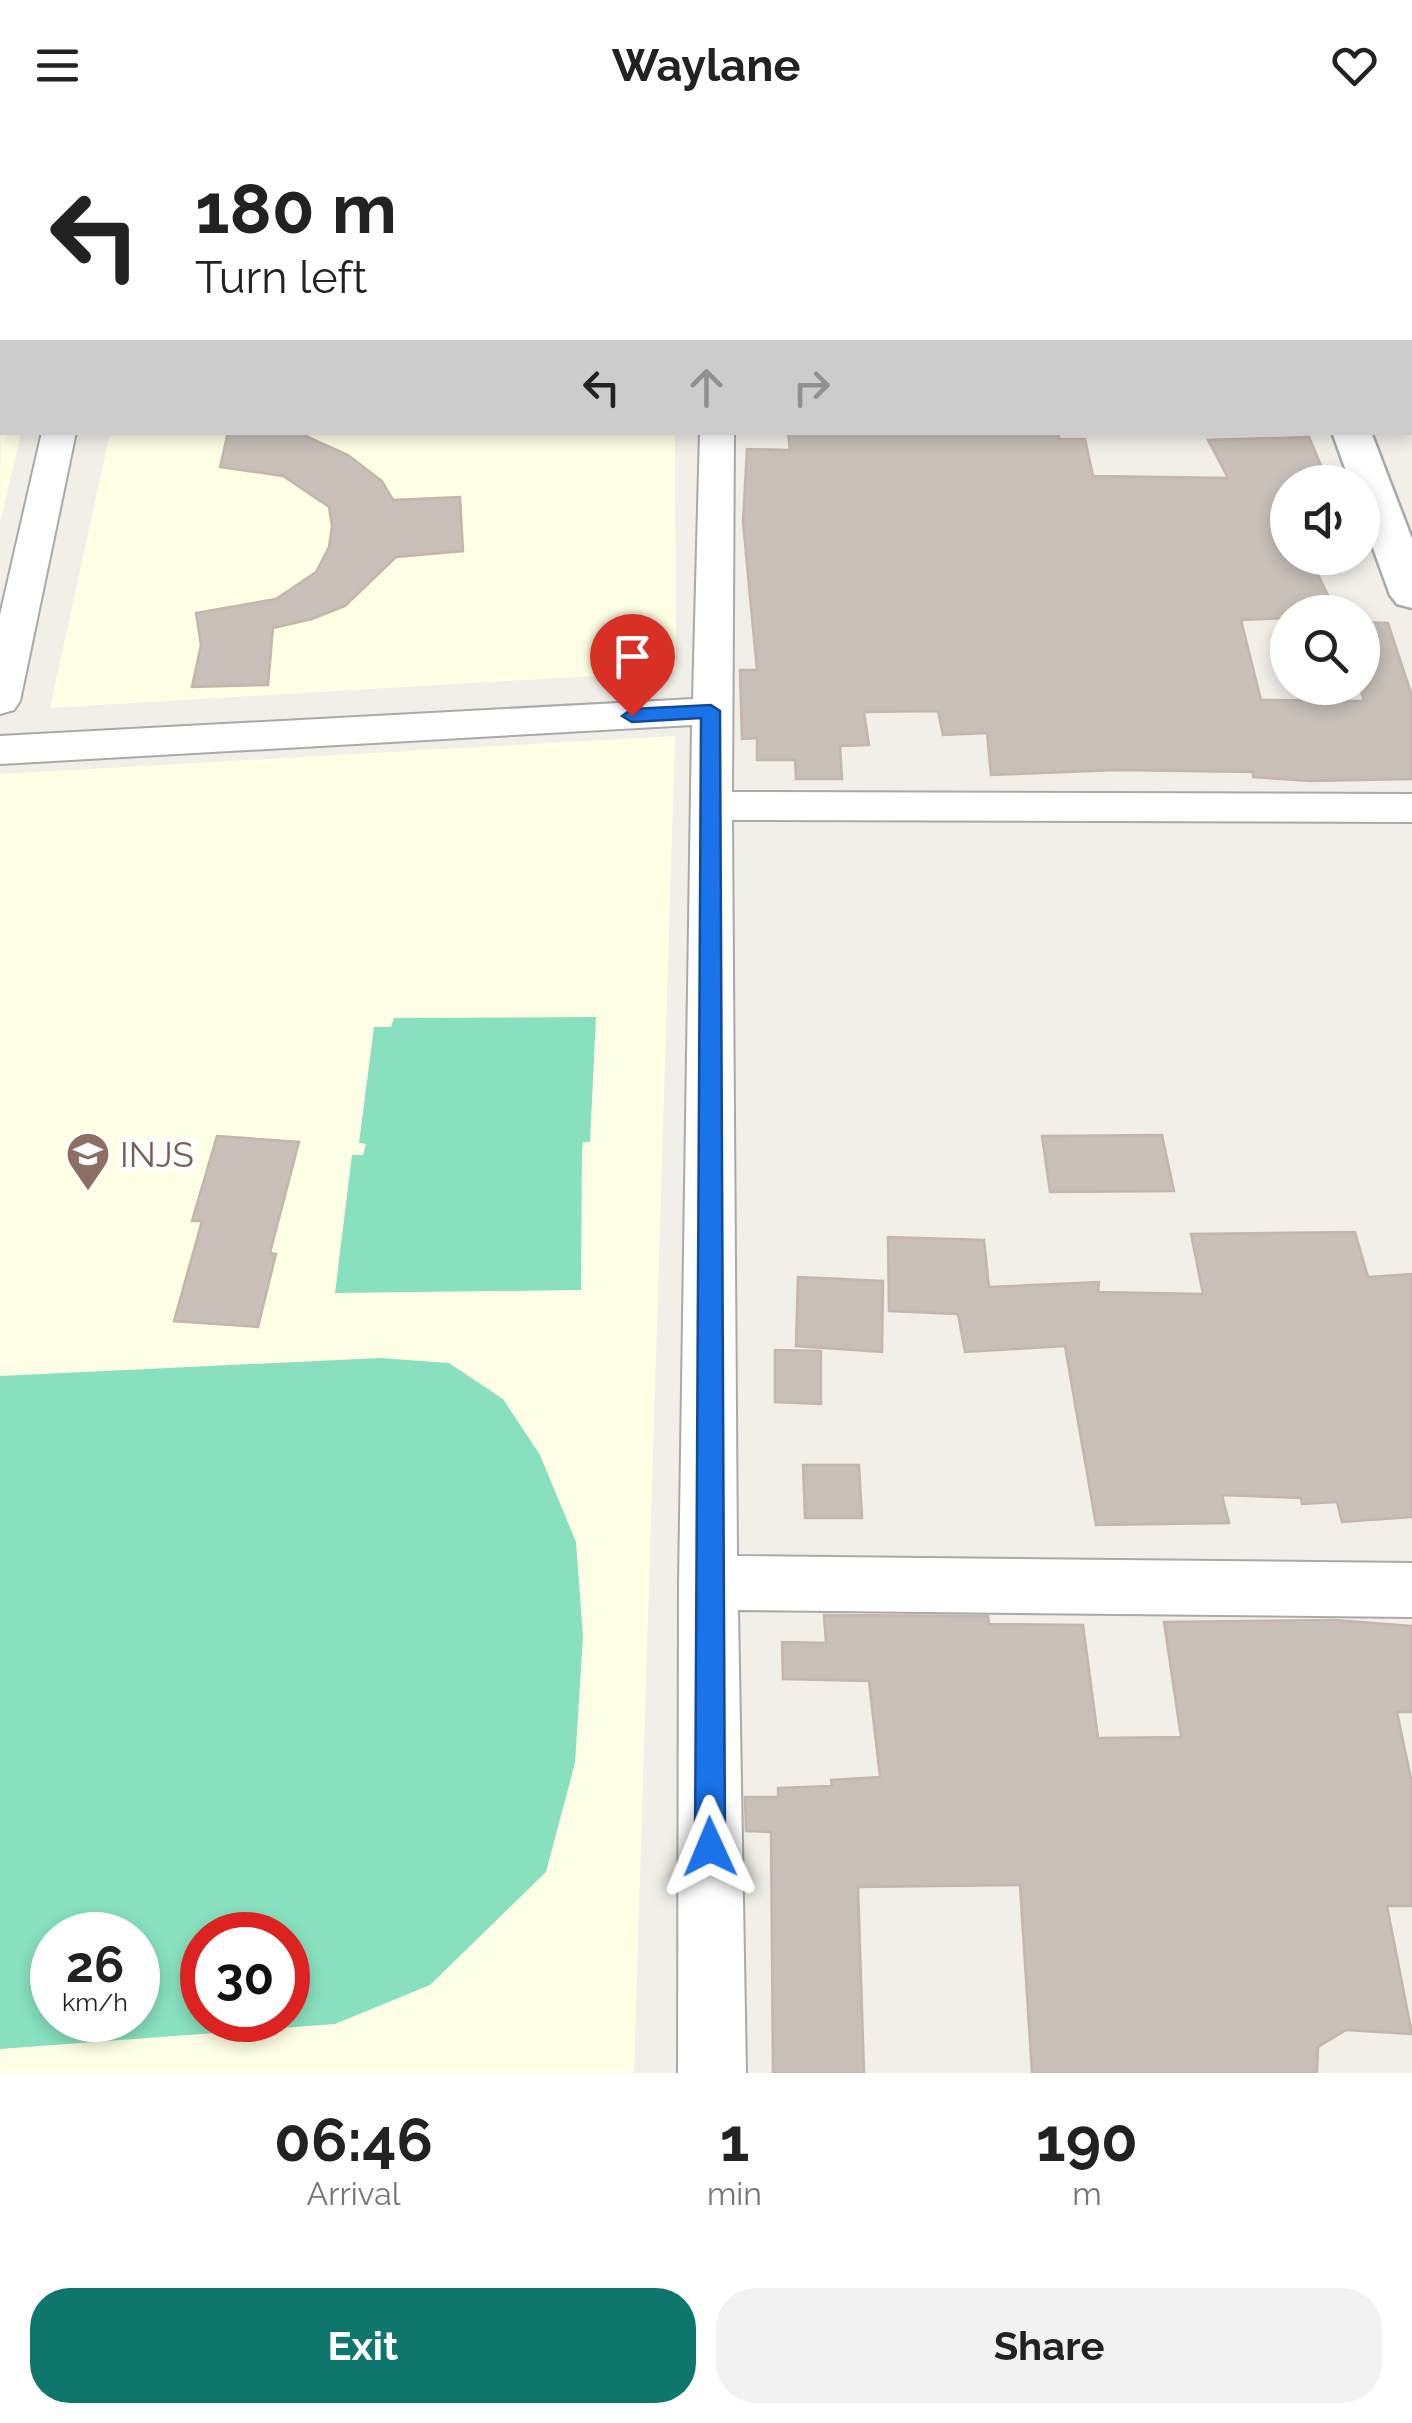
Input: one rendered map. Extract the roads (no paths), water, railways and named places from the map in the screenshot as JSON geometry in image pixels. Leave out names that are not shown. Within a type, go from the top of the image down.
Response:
[{"type":"street","points":[[0,701],[58,435]]},
{"type":"street","points":[[712,2073],[709,806],[718,435]]},
{"type":"street","points":[[1352,435],[1412,595]]},
{"type":"street","points":[[1383,435],[1412,506]]},
{"type":"street","points":[[0,750],[711,711]]},
{"type":"street","points":[[709,806],[1412,808]]},
{"type":"street","points":[[708,1583],[1412,1590]]},
{"type":"place","name":"INJS","points":[[88,1192]]}]
